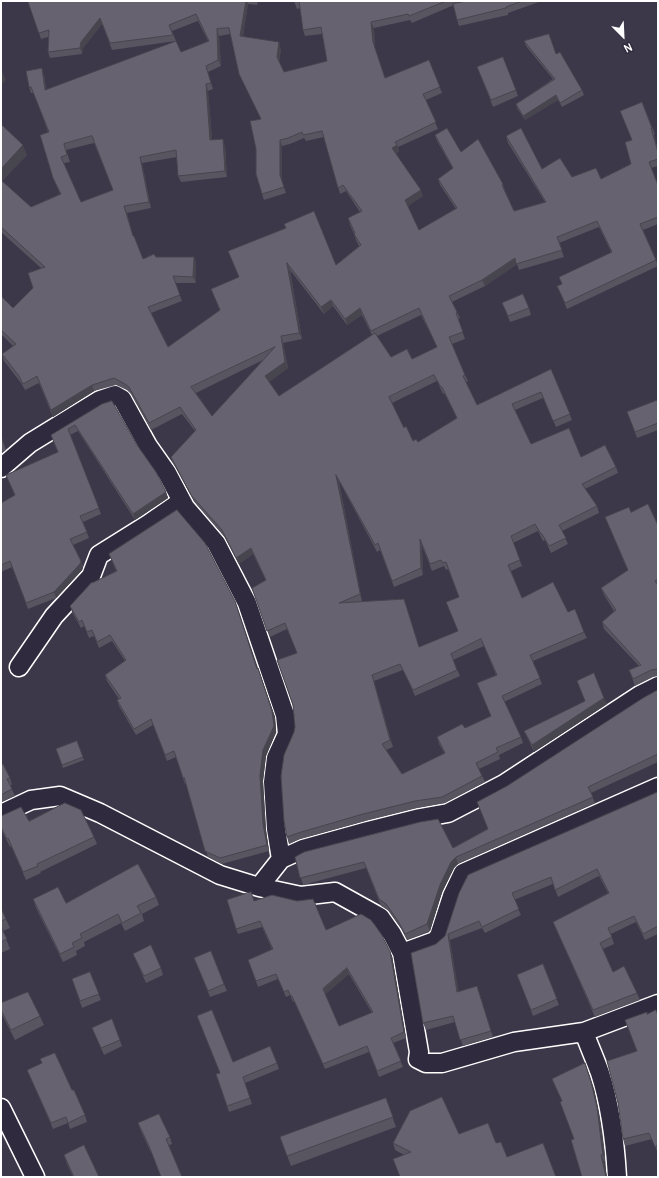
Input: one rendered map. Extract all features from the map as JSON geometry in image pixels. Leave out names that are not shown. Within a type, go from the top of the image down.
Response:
[{"type":"street","points":[[1,468],[30,443],[100,400],[115,395],[122,399],[148,446],[167,473],[185,507],[216,544],[247,603],[285,715],[287,734],[276,758],[273,782],[276,829],[281,859]]},
{"type":"street","points":[[19,667],[54,616],[91,576],[99,555],[147,526],[176,505],[185,507]]},
{"type":"street","points":[[259,887],[281,859],[303,849],[420,818],[448,813],[504,784],[640,695],[658,686]]},
{"type":"street","points":[[402,953],[435,941],[439,936],[452,896],[463,873],[658,787]]},
{"type":"street","points":[[1,814],[31,800],[60,796],[100,813],[220,876],[259,887],[300,896],[335,892],[380,917],[392,934],[402,953],[419,1052],[418,1059],[426,1063],[442,1063],[514,1042],[584,1032],[658,1004]]},
{"type":"street","points":[[584,1032],[600,1071],[612,1120],[617,1177]]},
{"type":"street","points":[[1,1108],[35,1177]]},
{"type":"building","points":[[28,1],[246,1],[240,36],[279,42],[277,57],[284,72],[327,61],[321,27],[303,30],[299,1],[446,1],[409,16],[408,14],[371,22],[373,42],[385,78],[429,60],[440,87],[423,94],[436,122],[395,142],[397,145],[392,148],[421,190],[405,200],[419,230],[457,208],[438,179],[453,168],[435,135],[447,128],[461,152],[478,139],[503,184],[502,185],[514,211],[546,202],[506,136],[521,128],[542,169],[560,158],[572,177],[596,168],[601,179],[631,164],[625,142],[632,140],[620,111],[642,102],[652,128],[658,152],[658,159],[649,162],[658,185],[658,217],[640,224],[656,260],[565,303],[557,286],[562,284],[559,277],[612,252],[597,221],[557,237],[562,250],[516,264],[515,258],[482,280],[449,296],[457,312],[456,313],[463,332],[449,337],[465,375],[463,376],[477,405],[551,369],[570,414],[553,421],[541,392],[512,404],[531,444],[569,428],[581,457],[605,445],[616,467],[582,484],[597,506],[559,525],[566,538],[549,546],[535,524],[511,536],[520,560],[508,565],[522,598],[553,582],[568,612],[575,609],[584,632],[530,655],[540,678],[502,696],[521,737],[496,748],[498,752],[476,763],[482,776],[442,797],[415,801],[363,814],[287,837],[284,821],[281,776],[284,755],[295,727],[293,705],[277,660],[297,653],[285,623],[267,631],[252,588],[266,580],[251,548],[236,558],[222,530],[191,495],[171,457],[196,430],[180,407],[149,423],[129,387],[114,378],[92,385],[51,410],[37,376],[23,384],[19,376],[2,354],[16,344],[1,330],[1,296],[13,308],[33,288],[28,273],[45,267],[1,227],[1,180],[31,207],[61,194],[53,178],[40,135],[49,132],[31,87],[29,87],[26,71],[42,68],[45,90],[176,41],[181,52],[209,41],[196,14],[169,25],[173,35],[110,43],[100,18],[81,42],[80,48],[48,52],[49,30],[39,33]],"holes":[[[229,28],[239,74],[261,119],[250,121],[256,149],[256,174],[262,194],[284,187],[280,175],[280,140],[302,132],[303,135],[322,131],[338,188],[343,185],[362,211],[348,218],[355,233],[354,234],[361,245],[336,265],[314,211],[284,224],[286,228],[228,251],[239,277],[211,289],[220,310],[168,347],[148,307],[180,295],[173,276],[193,277],[194,257],[156,257],[154,254],[143,259],[133,236],[124,206],[149,202],[140,157],[176,150],[178,176],[225,171],[223,139],[210,140],[206,84],[211,83],[206,66],[218,60],[217,29]],[[92,136],[113,190],[81,202],[61,157],[67,155],[64,144]],[[287,263],[321,307],[331,300],[345,319],[360,308],[371,331],[419,308],[437,347],[412,359],[407,349],[391,357],[375,333],[279,396],[265,376],[285,362],[281,336],[299,333]],[[275,347],[246,379],[212,416],[191,387]],[[434,375],[442,387],[457,418],[418,442],[416,439],[413,441],[406,426],[404,428],[389,397]],[[336,475],[375,545],[378,543],[392,581],[421,568],[420,539],[430,564],[441,560],[443,563],[446,562],[459,597],[446,602],[458,631],[419,647],[404,599],[339,603],[360,594]],[[481,639],[497,675],[477,683],[491,716],[465,728],[462,724],[437,737],[445,753],[402,774],[382,744],[390,740],[372,675],[400,664],[413,690],[457,670],[451,654]]]},
{"type":"building","points":[[467,1],[522,1],[506,8],[457,20],[453,4]]},
{"type":"building","points":[[549,34],[556,54],[560,52],[582,90],[560,103],[556,95],[523,116],[516,104],[555,79],[524,41]]},
{"type":"building","points":[[503,57],[516,90],[491,100],[477,67]]},
{"type":"building","points":[[1,124],[23,145],[1,169]]},
{"type":"building","points":[[523,294],[529,308],[508,316],[502,303]]},
{"type":"building","points":[[658,400],[658,423],[635,432],[627,412]]},
{"type":"building","points":[[112,401],[137,445],[156,472],[166,492],[133,514],[75,425],[68,429],[99,508],[80,516],[87,532],[70,539],[81,561],[80,564],[54,592],[26,603],[10,561],[1,565],[1,503],[15,495],[6,475],[58,452],[51,435],[102,404]]},
{"type":"building","points":[[648,504],[658,525],[658,579],[655,581],[658,585],[658,670],[651,670],[633,679],[629,670],[641,665],[602,622],[616,610],[601,588],[628,570],[605,517],[629,507],[631,512]]},
{"type":"building","points":[[177,510],[205,543],[235,601],[272,711],[274,726],[263,750],[260,775],[263,824],[267,845],[220,858],[205,851],[184,777],[183,778],[174,751],[165,755],[151,719],[134,729],[117,700],[121,698],[105,675],[126,660],[110,635],[97,642],[92,630],[87,632],[82,620],[79,622],[70,606],[92,582],[117,571],[109,554]]},
{"type":"building","points":[[594,673],[604,698],[532,745],[524,731],[585,701],[577,681]]},
{"type":"building","points":[[658,690],[658,754],[588,787],[593,797],[456,857],[451,862],[440,885],[427,924],[405,934],[386,904],[379,899],[364,862],[300,878],[295,857],[304,852],[420,822],[438,819],[453,848],[488,829],[477,802],[507,786],[643,698]]},
{"type":"building","points":[[77,741],[83,757],[62,765],[56,749]]},
{"type":"building","points":[[3,764],[10,778],[7,779],[12,789],[1,795],[1,765]]},
{"type":"building","points":[[658,792],[658,926],[643,934],[634,916],[608,928],[612,937],[600,943],[613,972],[624,966],[637,993],[593,1010],[553,922],[609,893],[597,869],[555,890],[551,877],[512,893],[519,909],[482,927],[479,921],[448,934],[457,992],[477,986],[491,1031],[460,1040],[453,1016],[423,1023],[411,953],[436,944],[445,936],[459,893],[468,875]]},
{"type":"building","points":[[65,803],[81,810],[94,837],[37,864],[38,866],[23,872],[8,838],[7,839],[1,827],[1,816],[21,807],[29,821]]},
{"type":"building","points":[[138,864],[156,897],[137,906],[141,913],[122,923],[118,914],[80,934],[82,938],[72,943],[74,947],[60,954],[33,899],[58,887],[66,903]]},
{"type":"building","points":[[251,892],[254,901],[272,895],[297,901],[313,899],[326,930],[361,914],[371,920],[381,934],[390,951],[404,1032],[391,1038],[401,1061],[377,1071],[367,1046],[323,1064],[292,996],[288,990],[284,992],[276,974],[256,981],[248,960],[273,949],[260,921],[236,929],[227,900]],"holes":[[[347,968],[373,1012],[339,1026],[323,989]]]},
{"type":"building","points":[[1,908],[6,919],[1,921]]},
{"type":"building","points":[[1,927],[7,939],[1,942]]},
{"type":"building","points":[[151,945],[161,968],[144,976],[133,954]]},
{"type":"building","points":[[211,951],[224,984],[208,991],[194,958]]},
{"type":"building","points":[[543,964],[557,999],[531,1010],[517,975]]},
{"type":"building","points":[[90,972],[99,994],[80,1001],[72,979]]},
{"type":"building","points":[[28,992],[40,1016],[11,1030],[1,1010],[1,1003]]},
{"type":"building","points":[[212,1010],[233,1062],[270,1046],[277,1063],[243,1077],[250,1098],[227,1106],[216,1074],[220,1073],[197,1016]]},
{"type":"building","points":[[656,1010],[658,1015],[658,1145],[655,1147],[649,1133],[623,1139],[618,1103],[607,1061],[637,1051],[625,1020]]},
{"type":"building","points":[[112,1019],[120,1040],[101,1048],[92,1028]]},
{"type":"building","points":[[55,1053],[85,1115],[68,1123],[66,1117],[51,1123],[27,1070],[42,1063],[40,1059]]},
{"type":"building","points":[[585,1063],[597,1107],[603,1154],[601,1155],[606,1177],[582,1177],[571,1140],[574,1139],[560,1102],[562,1101],[552,1079]]},
{"type":"building","points":[[442,1097],[459,1134],[488,1123],[496,1143],[501,1142],[507,1157],[543,1143],[556,1177],[400,1177],[393,1159],[411,1152],[393,1143],[410,1111]]},
{"type":"building","points":[[386,1098],[393,1117],[287,1156],[280,1137]]},
{"type":"building","points":[[159,1114],[170,1137],[166,1139],[182,1177],[161,1177],[138,1123]]},
{"type":"building","points":[[84,1145],[99,1177],[74,1177],[64,1155]]}]
